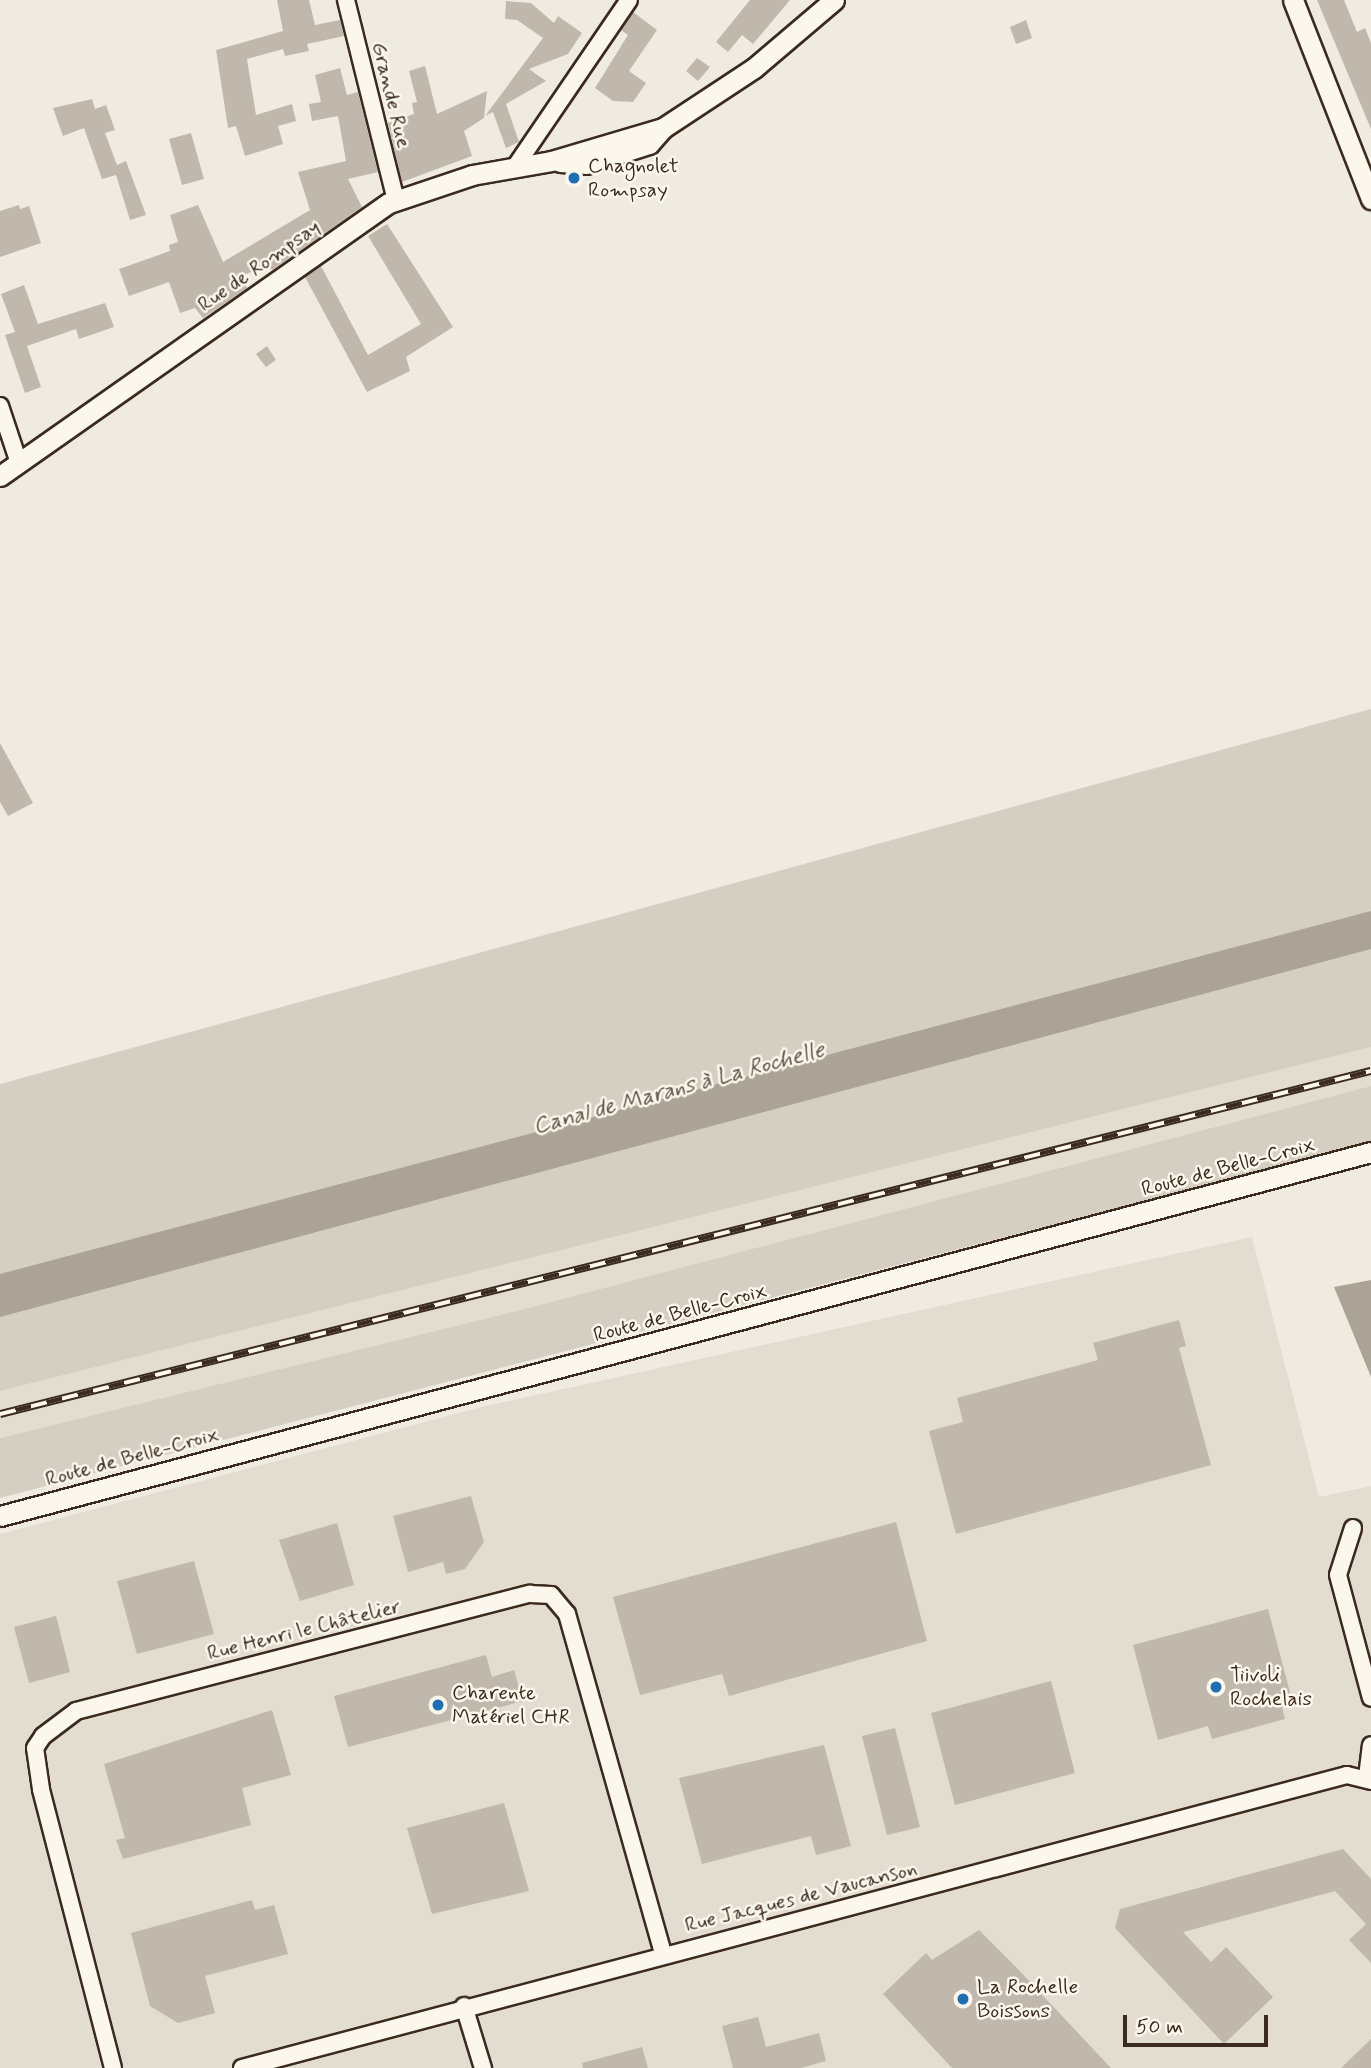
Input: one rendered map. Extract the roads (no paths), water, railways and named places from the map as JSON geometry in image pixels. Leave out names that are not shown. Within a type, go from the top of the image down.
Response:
[{"type":"street","name":"Grande Rue","points":[[346,0],[396,200]]},
{"type":"street","points":[[515,167],[629,0]]},
{"type":"street","name":"Rue de Rompsay","points":[[0,476],[396,200],[515,167],[551,161],[586,164],[649,144],[663,128],[754,68],[834,0]]},
{"type":"street","points":[[1293,0],[1371,199]]},
{"type":"street","points":[[0,406],[19,463]]},
{"type":"street","name":"Route de Belle-Croix","points":[[0,1516],[1371,1152]]},
{"type":"street","points":[[1353,1528],[1338,1575],[1371,1698]]},
{"type":"street","name":"Rue Henri le Châtelier","points":[[113,2068],[41,1789],[35,1748],[43,1737],[76,1711],[530,1594],[551,1595],[567,1614],[663,1954]]},
{"type":"street","points":[[1369,1779],[1371,1745]]},
{"type":"street","name":"Rue Jacques de Vaucanson","points":[[242,2068],[464,2006],[1347,1775],[1369,1779]]},
{"type":"street","points":[[464,2006],[483,2068]]},
{"type":"railway","points":[[0,1414],[1371,1071]]},
{"type":"place","name":"Chagnolet Rompsay","points":[[574,178]]},
{"type":"place","name":"Tiivoli Rochelais","points":[[1216,1687]]},
{"type":"place","name":"Charente Matériel CHR","points":[[438,1705]]},
{"type":"place","name":"La Rochelle Boissons","points":[[963,1999]]},
{"type":"water label","name":"Canal de Marans à La Rochelle","points":[[679,1089]]}]
